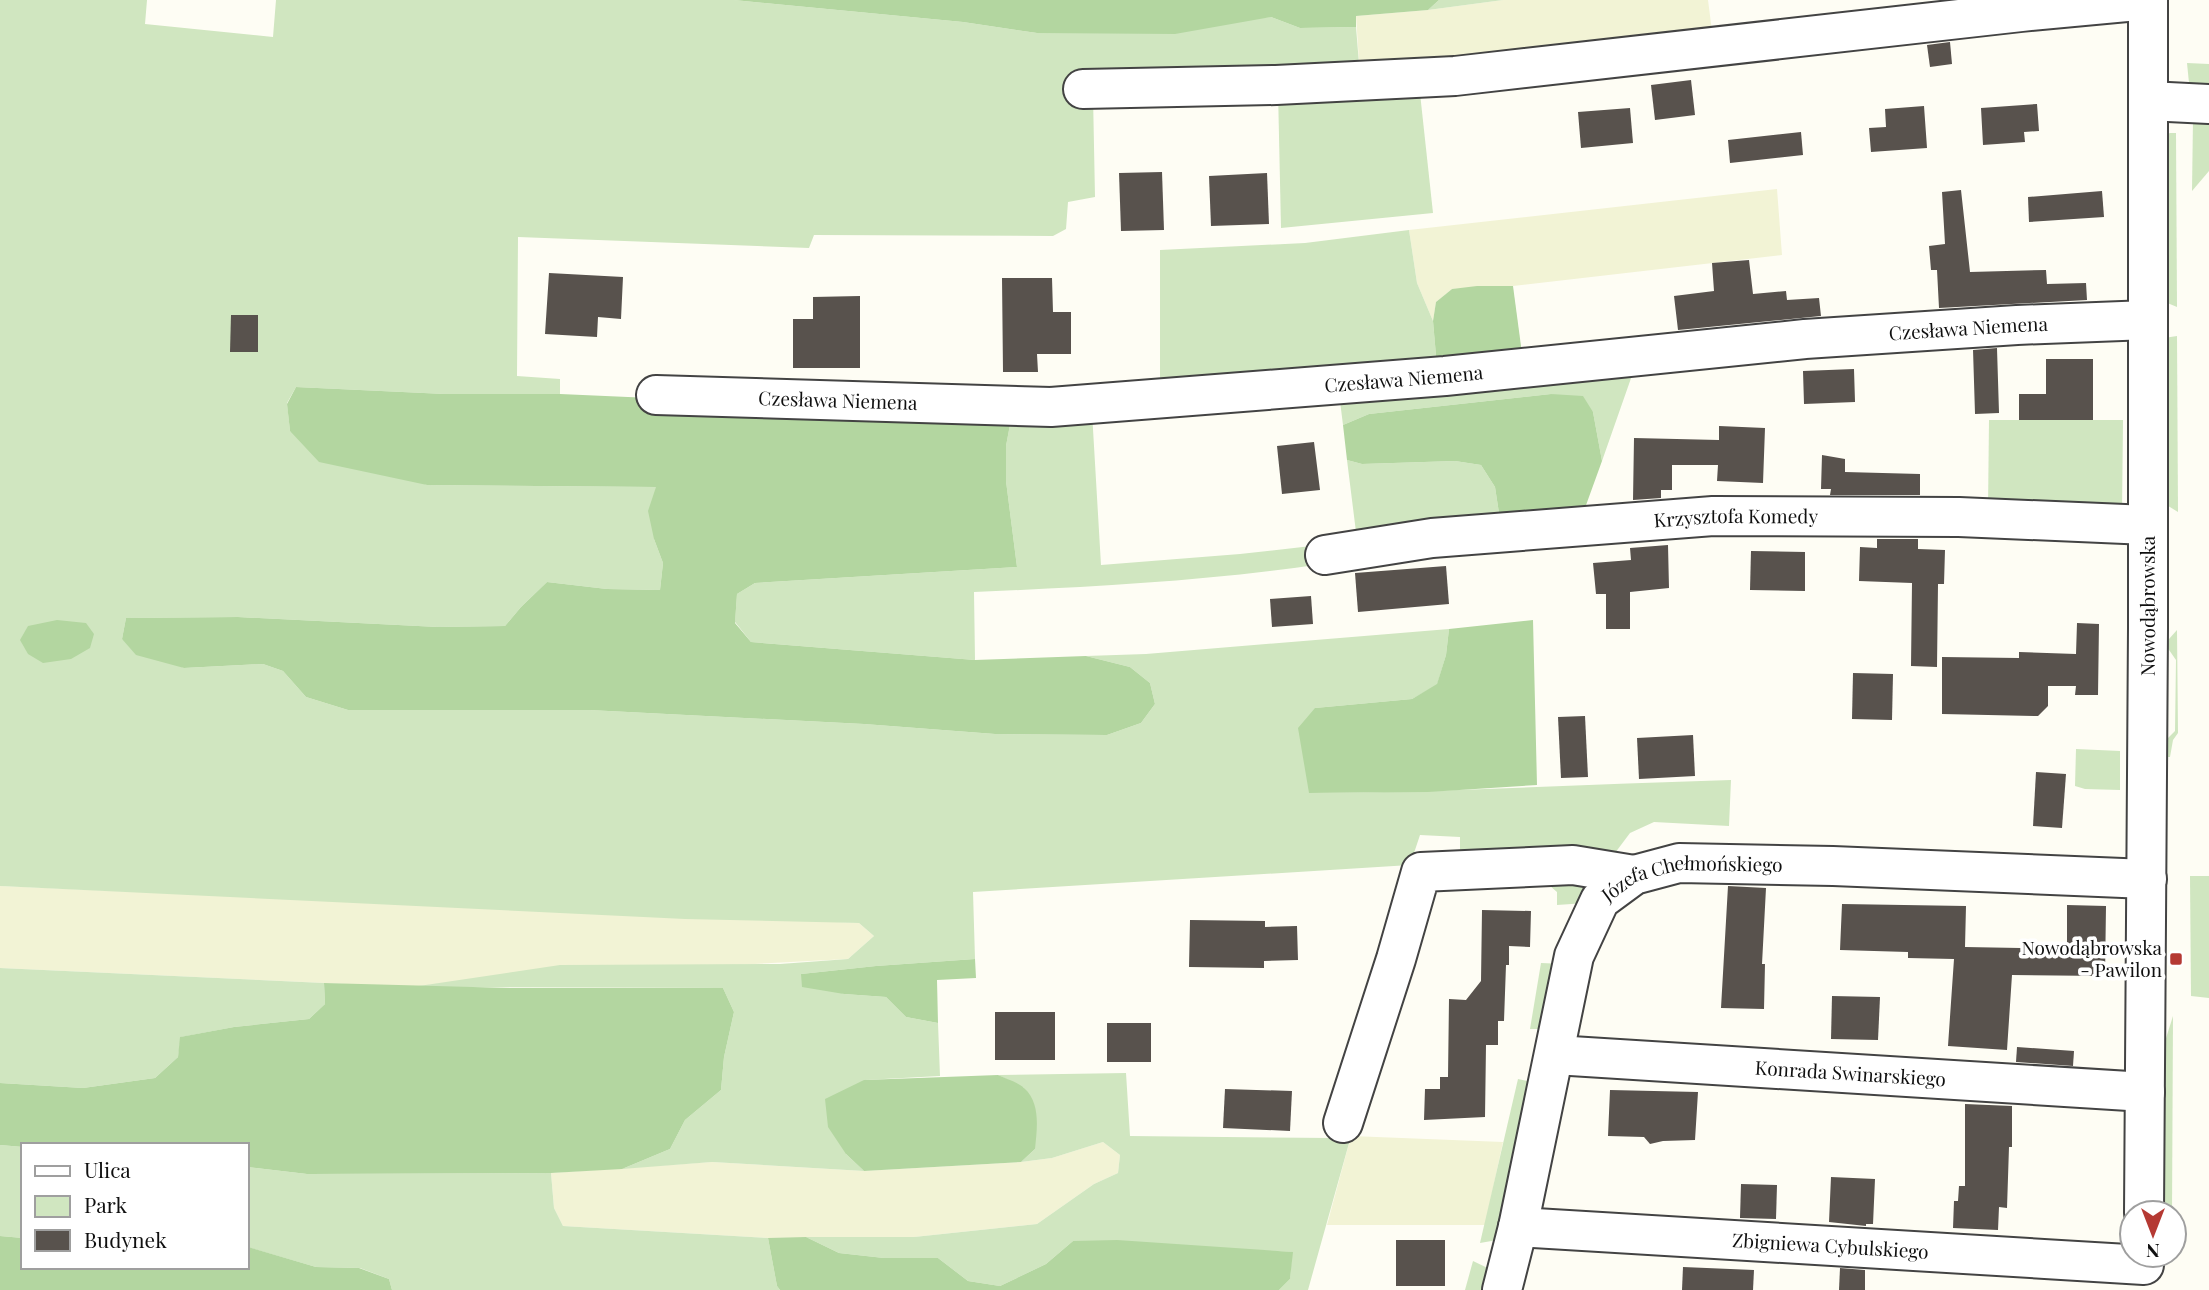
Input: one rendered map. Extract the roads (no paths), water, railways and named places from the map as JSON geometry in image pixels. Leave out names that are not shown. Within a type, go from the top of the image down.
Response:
[{"type":"street","points":[[1083,89],[1276,85],[1455,76],[2148,0]]},
{"type":"street","name":"Nowodąbrowska","points":[[2144,1199],[2148,0]]},
{"type":"street","points":[[2148,101],[2209,104]]},
{"type":"street","name":"Czesława Niemena","points":[[656,396],[1051,407],[1445,376],[1805,339],[2017,325],[2148,320]]},
{"type":"street","name":"Krzysztofa Komedy","points":[[1325,555],[1432,538],[1713,516],[1959,517],[2148,525]]},
{"type":"street","name":"Józefa Chełmońskiego","points":[[1503,1290],[1574,956],[1600,900],[1634,875],[1679,863],[2147,878]]},
{"type":"street","points":[[1343,1122],[1421,872],[1573,865],[1634,875]]},
{"type":"street","name":"Konrada Swinarskiego","points":[[1555,1055],[2145,1093]]},
{"type":"street","name":"Zbigniewa Cybulskiego","points":[[1518,1227],[2144,1270]]},
{"type":"place","name":"Nowodąbrowska - Pawilon","points":[[2176,959]]}]
